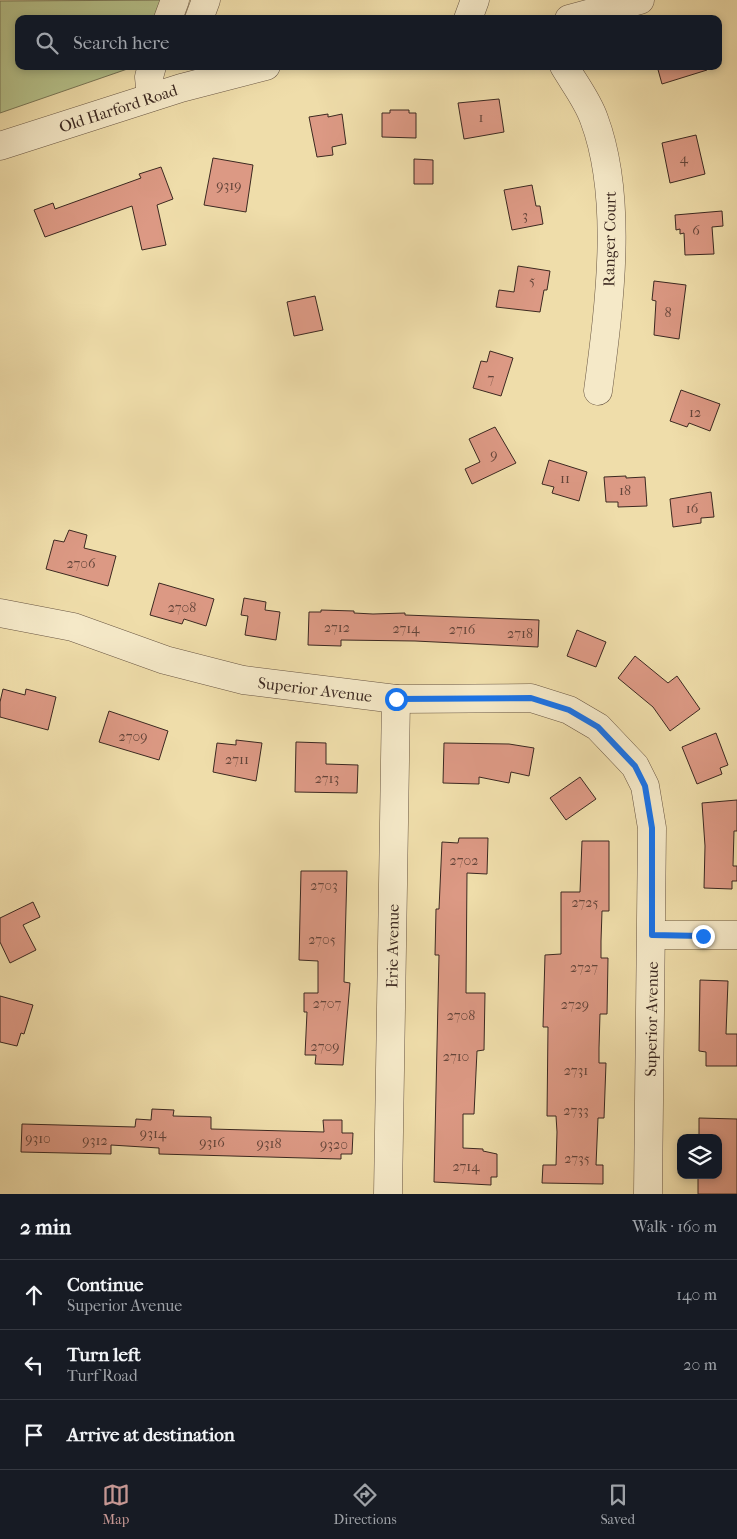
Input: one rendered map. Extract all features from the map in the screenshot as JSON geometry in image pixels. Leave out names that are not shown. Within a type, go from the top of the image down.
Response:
[{"type":"street","points":[[170,15],[176,0]]},
{"type":"street","points":[[200,15],[206,0]]},
{"type":"street","points":[[469,15],[475,0]]},
{"type":"street","points":[[584,15],[640,0]]},
{"type":"street","points":[[151,70],[149,77],[151,97]]},
{"type":"street","name":"Old Harford Road","points":[[0,146],[151,97],[181,77],[235,70]]},
{"type":"street","name":"Ranger Court","points":[[566,70],[594,118],[611,188],[610,251],[604,348],[598,391]]},
{"type":"street","name":"Superior Avenue","points":[[0,613],[73,627],[165,660],[243,680],[396,699],[531,698],[569,710],[598,727],[635,766],[645,786],[652,828],[648,1194]]},
{"type":"street","name":"Erie Avenue","points":[[388,1194],[396,699]]},
{"type":"street","points":[[652,935],[737,935]]},
{"type":"green space","points":[[177,0],[173,15],[15,15],[15,70],[124,70],[0,113],[0,1]]},
{"type":"building","points":[[658,70],[707,70],[662,84]]},
{"type":"building","points":[[499,99],[504,132],[464,139],[458,103]]},
{"type":"building","points":[[390,110],[409,110],[409,113],[416,113],[416,138],[382,137],[382,113],[390,113]]},
{"type":"building","points":[[328,114],[328,117],[342,114],[346,144],[332,147],[333,155],[317,157],[309,117]]},
{"type":"building","points":[[696,135],[705,174],[670,183],[662,143]]},
{"type":"building","points":[[213,158],[253,165],[246,212],[204,205]]},
{"type":"building","points":[[414,159],[433,160],[433,184],[414,184]]},
{"type":"building","points":[[161,167],[173,199],[157,205],[166,245],[142,250],[132,206],[45,237],[34,210],[53,203],[55,209],[141,178],[139,174]]},
{"type":"building","points":[[532,185],[536,206],[540,206],[543,224],[512,230],[504,190]]},
{"type":"building","points":[[722,211],[723,226],[712,227],[714,254],[685,255],[684,233],[680,234],[680,229],[676,230],[675,215]]},
{"type":"building","points":[[518,266],[550,271],[547,290],[544,290],[540,312],[496,307],[499,290],[514,292]]},
{"type":"building","points":[[654,281],[686,285],[679,339],[654,335],[656,301],[652,300]]},
{"type":"building","points":[[315,296],[323,330],[294,336],[287,302]]},
{"type":"building","points":[[490,351],[513,358],[501,396],[473,388],[481,361],[487,362]]},
{"type":"building","points":[[681,390],[720,404],[710,431],[689,423],[687,427],[670,421]]},
{"type":"building","points":[[495,427],[516,463],[472,484],[465,469],[480,462],[469,439]]},
{"type":"building","points":[[549,460],[587,472],[579,501],[552,493],[554,487],[542,484]]},
{"type":"building","points":[[626,476],[626,478],[645,477],[647,506],[618,507],[618,502],[606,502],[604,477]]},
{"type":"building","points":[[711,492],[714,517],[701,518],[701,523],[673,527],[670,499]]},
{"type":"building","points":[[69,530],[87,535],[84,548],[116,556],[108,586],[46,569],[54,540],[64,542]]},
{"type":"building","points":[[159,583],[214,599],[206,626],[184,619],[182,624],[150,615]]},
{"type":"building","points":[[244,598],[266,602],[265,610],[280,612],[276,640],[245,635],[248,616],[241,615]]},
{"type":"building","points":[[321,610],[354,611],[354,613],[373,614],[405,613],[405,615],[539,620],[538,647],[415,641],[341,640],[341,646],[308,645],[309,612],[321,612]]},
{"type":"building","points":[[577,630],[606,642],[596,667],[567,656]]},
{"type":"building","points":[[635,656],[668,683],[677,676],[700,709],[670,731],[653,707],[618,678]]},
{"type":"building","points":[[3,689],[25,695],[26,689],[56,697],[48,730],[0,717],[0,702]]},
{"type":"building","points":[[109,711],[168,731],[159,760],[99,742]]},
{"type":"building","points":[[716,733],[728,765],[720,768],[722,774],[697,784],[682,747]]},
{"type":"building","points":[[236,740],[262,743],[256,781],[213,772],[217,743],[236,745]]},
{"type":"building","points":[[296,742],[326,743],[326,764],[358,765],[357,793],[295,792]]},
{"type":"building","points":[[444,743],[509,744],[534,748],[529,776],[511,772],[509,783],[479,777],[479,784],[443,783]]},
{"type":"building","points":[[580,777],[596,799],[566,820],[550,798]]},
{"type":"building","points":[[737,800],[737,831],[734,831],[733,866],[737,866],[737,881],[732,881],[732,889],[704,888],[705,846],[702,803]]},
{"type":"building","points":[[459,838],[488,838],[487,874],[467,873],[466,993],[485,993],[484,1050],[477,1051],[474,1114],[463,1114],[463,1148],[483,1149],[483,1151],[497,1154],[497,1177],[491,1177],[491,1185],[434,1182],[439,955],[435,955],[436,909],[439,909],[442,842],[458,843]]},
{"type":"building","points":[[582,841],[609,841],[609,911],[602,911],[601,941],[601,958],[608,958],[607,1014],[600,1014],[599,1048],[599,1063],[606,1063],[604,1118],[598,1118],[596,1165],[603,1165],[603,1184],[542,1183],[543,1165],[556,1165],[557,1132],[556,1116],[547,1116],[548,1027],[543,1027],[545,955],[561,954],[561,892],[580,892]]},
{"type":"building","points":[[301,871],[347,871],[344,982],[350,983],[343,1065],[315,1064],[316,1055],[305,1055],[307,1012],[304,1012],[304,993],[318,993],[318,961],[299,960]]},
{"type":"building","points":[[33,902],[40,917],[23,925],[36,950],[10,963],[0,942],[0,918]]},
{"type":"building","points":[[700,980],[728,981],[726,1034],[737,1034],[737,1066],[706,1066],[706,1052],[699,1051]]},
{"type":"building","points":[[0,996],[33,1005],[24,1034],[21,1033],[17,1046],[0,1042]]},
{"type":"building","points":[[152,1109],[174,1110],[173,1116],[211,1117],[211,1129],[324,1132],[323,1120],[342,1120],[342,1133],[353,1133],[352,1154],[341,1154],[341,1159],[159,1154],[159,1148],[111,1145],[111,1154],[21,1152],[22,1124],[135,1127],[136,1119],[151,1120]]},
{"type":"building","points":[[699,1118],[737,1119],[737,1194],[698,1194],[698,1179],[722,1179],[722,1134],[699,1134]]},
{"type":"route","points":[[396,699],[531,698],[569,710],[598,727],[635,766],[645,786],[652,828],[652,935],[703,936]]}]
